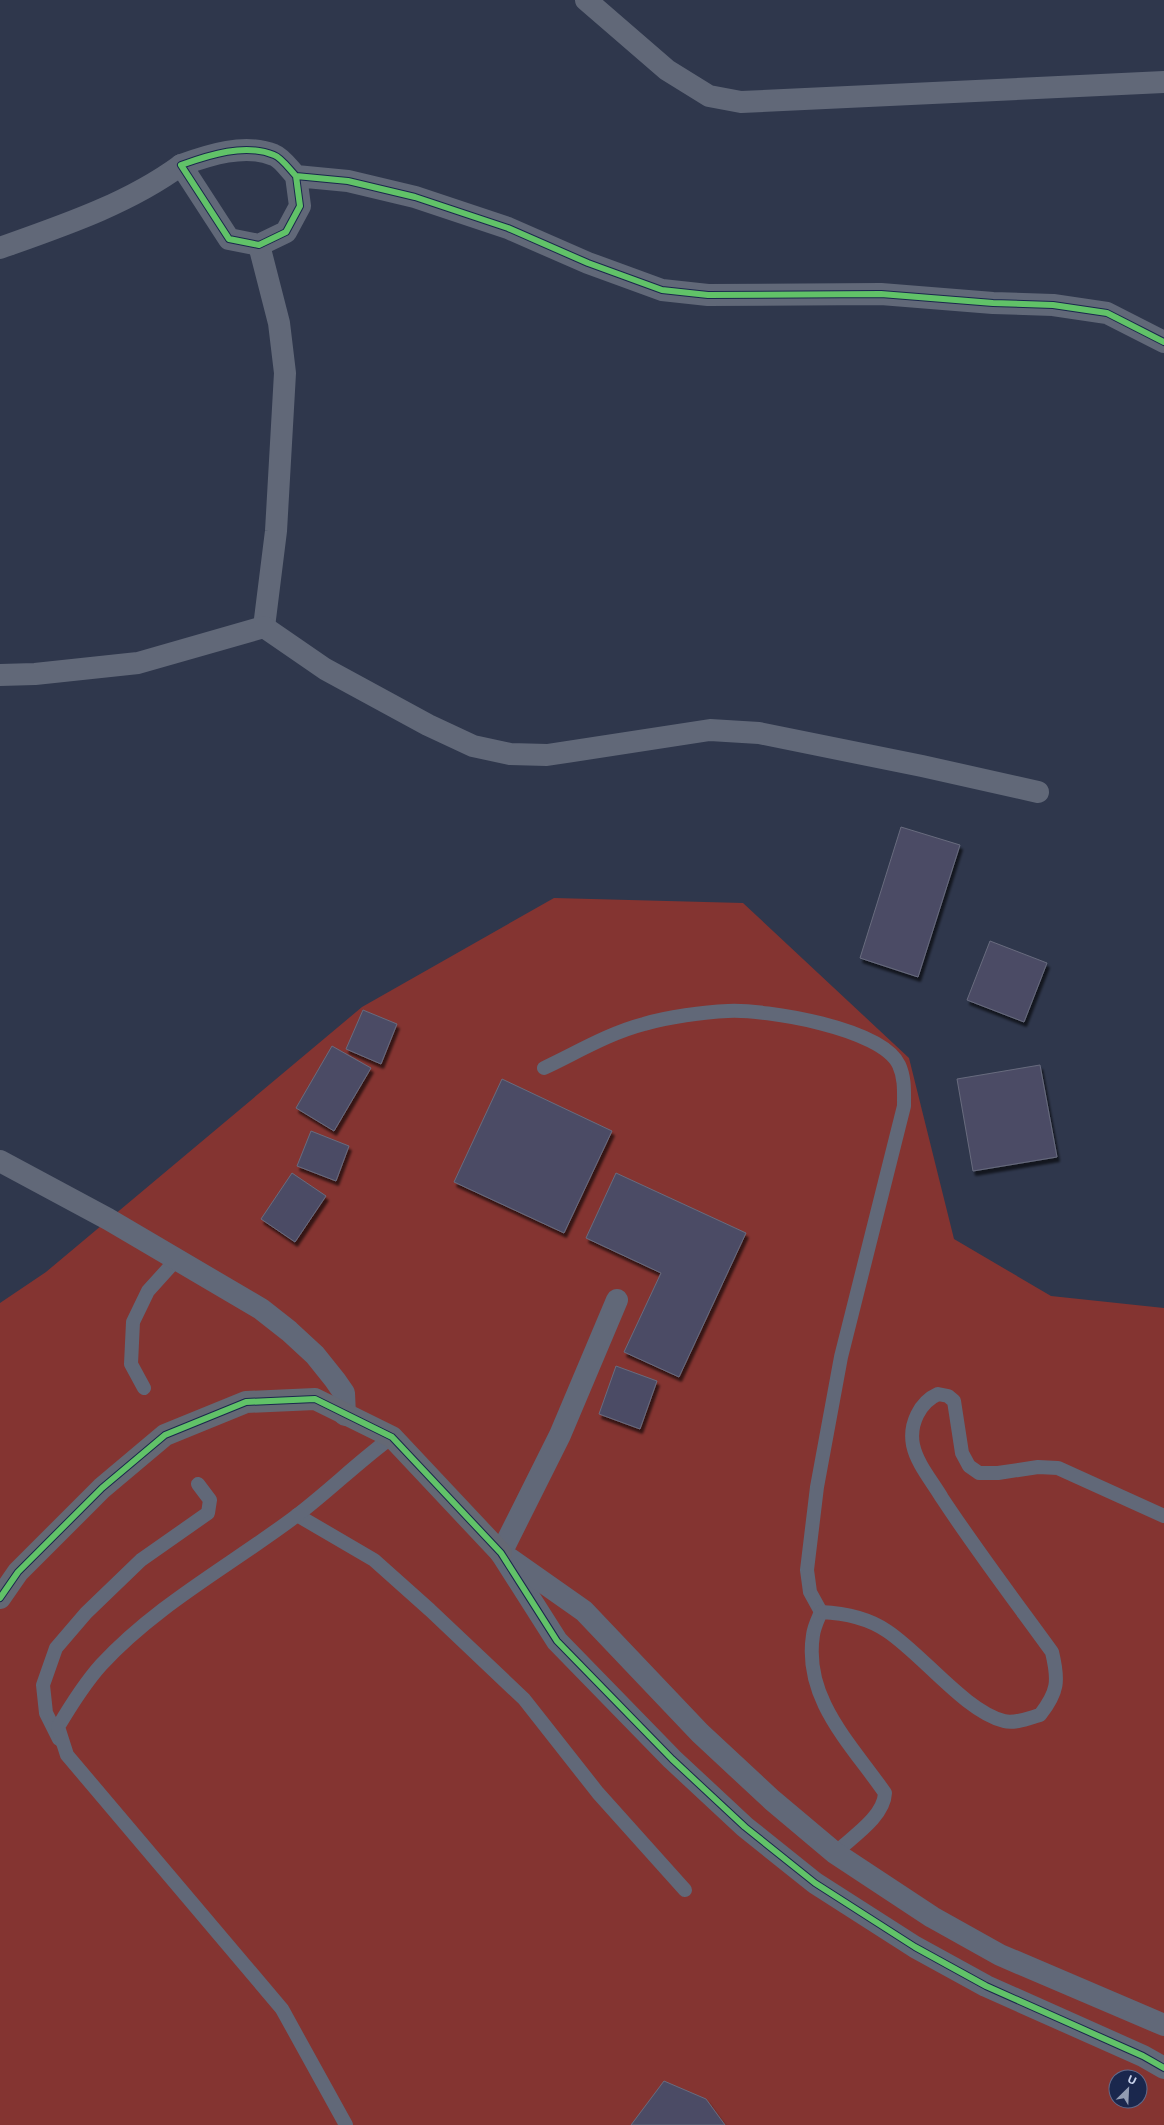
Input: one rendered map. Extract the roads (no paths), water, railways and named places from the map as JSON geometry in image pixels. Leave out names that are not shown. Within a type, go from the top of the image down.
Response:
[{"type":"street","points":[[586,0],[667,70],[709,96],[741,102],[1164,82]]},
{"type":"street","points":[[0,248],[51,230],[95,212],[161,180],[181,166],[222,152],[246,150],[275,155],[296,176],[300,206],[286,232],[259,245],[230,239],[181,166]]},
{"type":"street","points":[[296,176],[348,181],[415,197],[508,228],[588,263],[662,290],[708,295],[881,294],[1053,306],[1107,314],[1164,342]]},
{"type":"street","points":[[259,245],[280,324],[285,373],[276,531],[264,627]]},
{"type":"street","points":[[0,675],[35,674],[138,663],[264,627]]},
{"type":"street","points":[[264,627],[325,669],[428,725],[473,746],[510,754],[547,755],[710,730],[759,734],[900,761],[1038,792]]},
{"type":"street","points":[[0,1161],[108,1219],[261,1309],[289,1331],[315,1355],[344,1394],[345,1414]]},
{"type":"street","points":[[501,1553],[560,1435],[617,1300]]},
{"type":"street","points":[[0,1598],[18,1572],[102,1488],[165,1435],[246,1402],[315,1399],[392,1437],[501,1553],[557,1641],[672,1759],[745,1827],[815,1883],[908,1942],[986,1986],[1027,2006],[1095,2034],[1143,2056],[1164,2068]]},
{"type":"street","points":[[501,1553],[584,1611],[700,1733],[772,1800],[835,1853],[932,1917],[1000,1955],[1164,2025]]},
{"type":"street","points":[[1027,2006],[1042,1974]]},
{"type":"lane","points":[[544,1068],[644,1023],[728,1011],[758,1013],[800,1019],[847,1030],[877,1043],[891,1054],[898,1064],[904,1087],[904,1106],[841,1358],[817,1487],[807,1570],[810,1592],[821,1612],[813,1633],[811,1651],[815,1678],[824,1704],[839,1731],[885,1793],[885,1802],[878,1812],[835,1853]]},
{"type":"lane","points":[[144,1388],[131,1364],[133,1322],[148,1291],[176,1260]]},
{"type":"lane","points":[[821,1612],[842,1613],[886,1630],[982,1712],[1005,1722],[1023,1720],[1040,1715],[1048,1704],[1056,1689],[1057,1673],[1052,1652],[955,1518],[918,1460],[913,1444],[912,1432],[916,1417],[925,1402],[938,1394],[948,1396],[954,1401],[962,1453],[968,1466],[979,1473],[998,1473],[1038,1467],[1058,1468],[1164,1516]]},
{"type":"lane","points":[[67,1755],[58,1727],[74,1699],[101,1665],[152,1618],[297,1515],[361,1460],[392,1437]]},
{"type":"lane","points":[[198,1484],[210,1500],[208,1513],[141,1560],[86,1613],[56,1648],[43,1685],[46,1713],[67,1755],[282,2008],[346,2125]]},
{"type":"lane","points":[[297,1515],[374,1560],[524,1698],[598,1793],[685,1890]]}]
